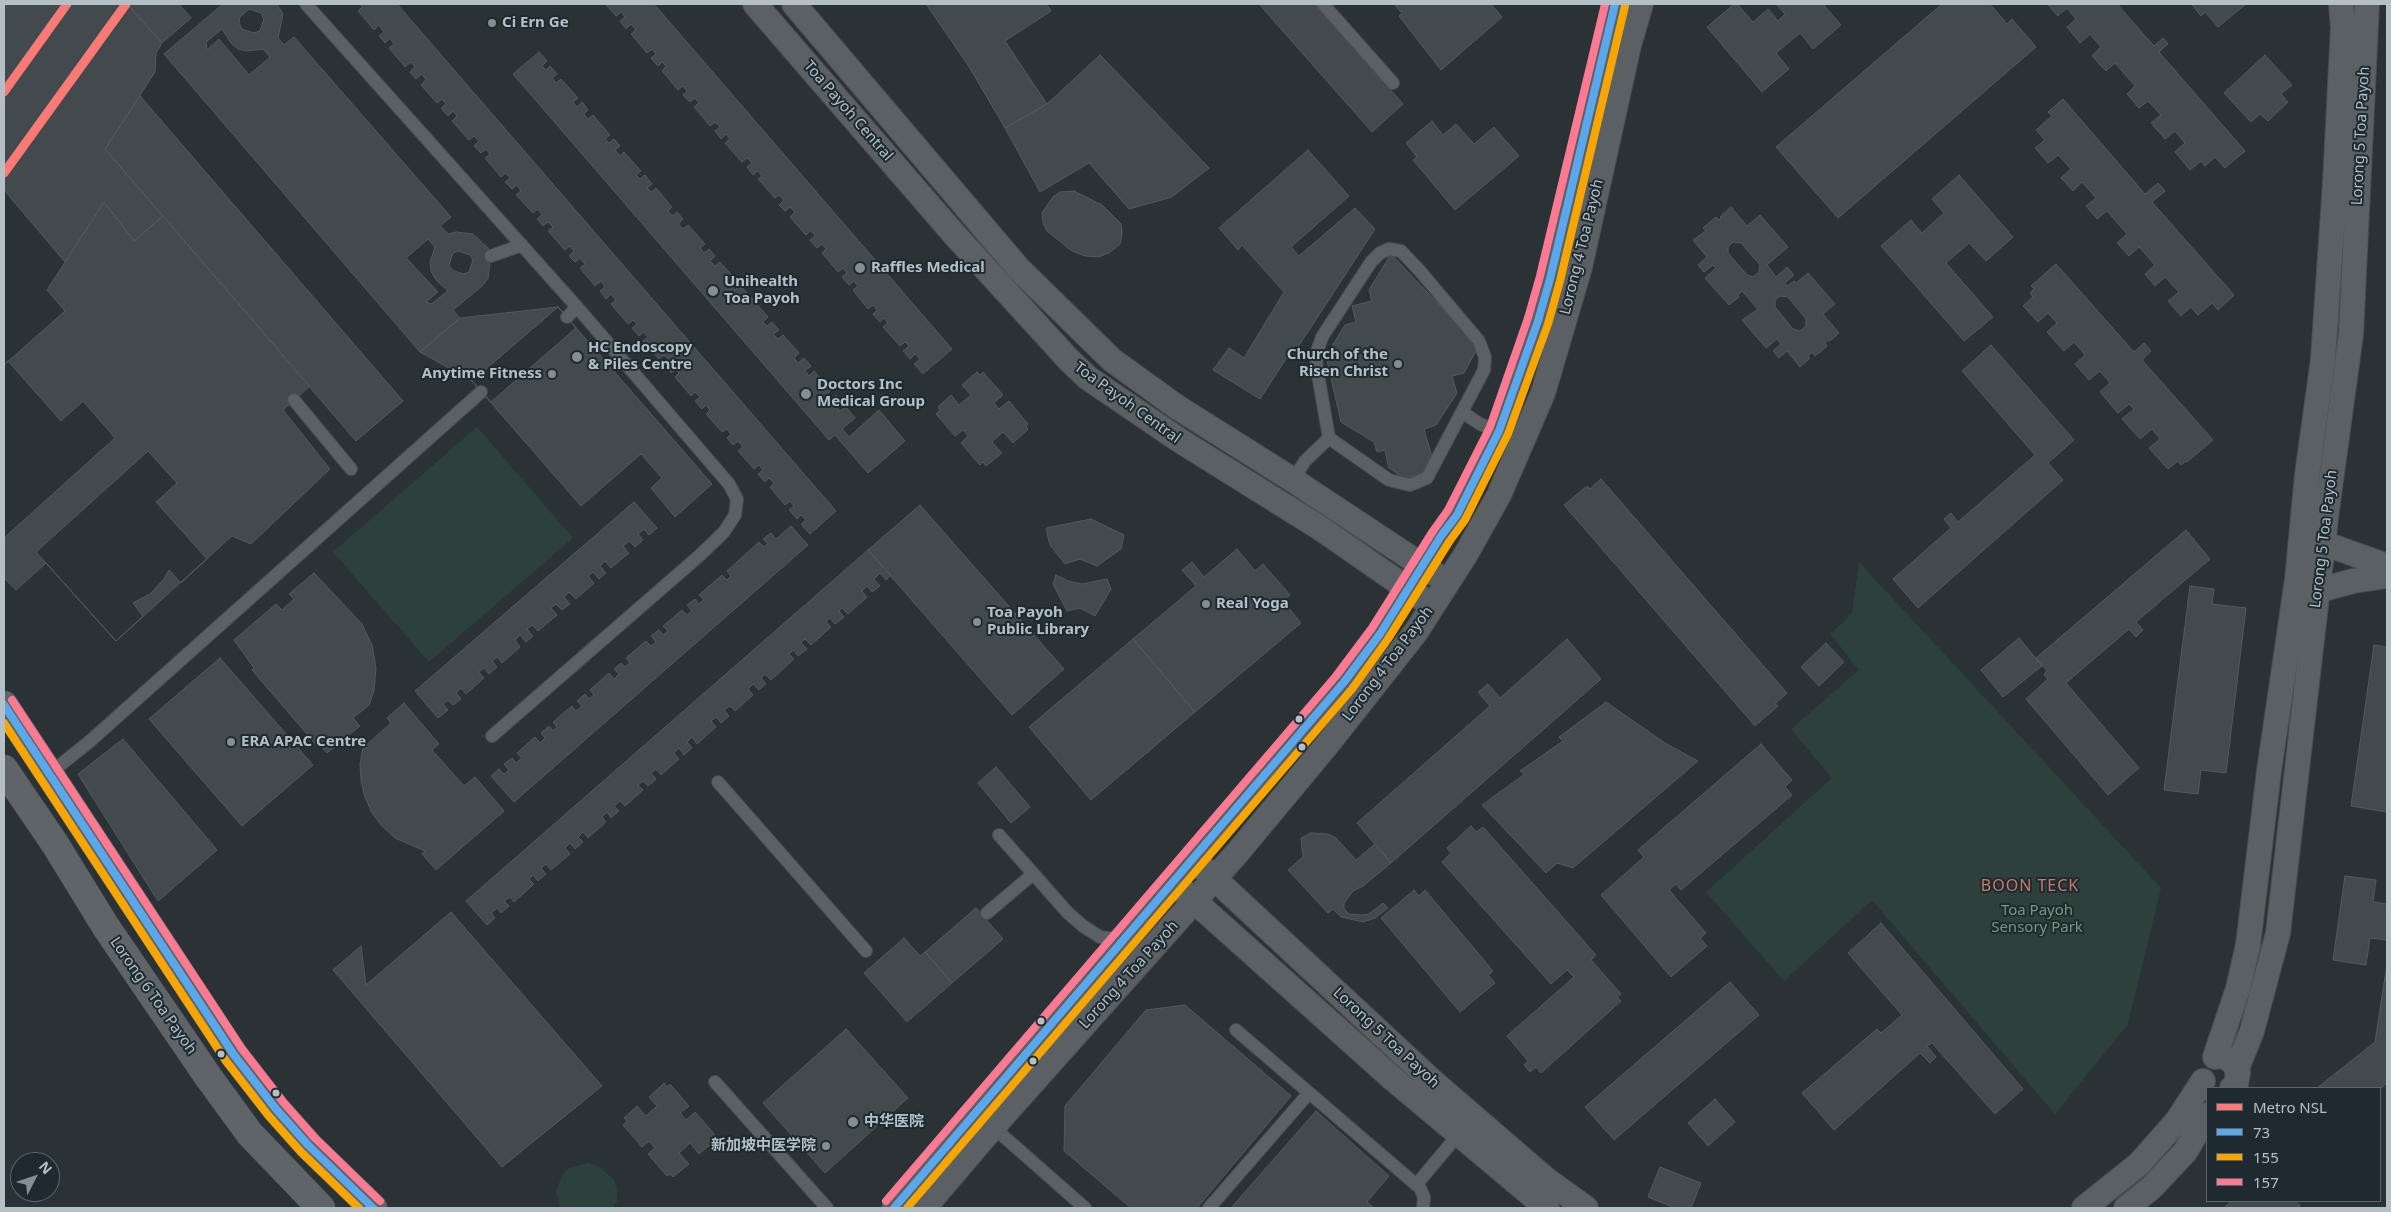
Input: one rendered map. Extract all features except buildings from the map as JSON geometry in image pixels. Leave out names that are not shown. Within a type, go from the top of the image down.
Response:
[{"type":"main road","points":[[4,705],[243,1068],[308,1145],[373,1208]]},
{"type":"main road","name":"Lorong 6 Toa Payoh","points":[[4,769],[55,844],[106,927],[209,1078],[250,1134],[321,1208]]},
{"type":"street","name":"Toa Payoh Central","points":[[755,4],[953,233],[1068,359],[1088,378],[1179,440],[1320,528],[1433,606]]},
{"type":"street","name":"Toa Payoh Central","points":[[794,4],[1018,268],[1072,323],[1112,360],[1157,394],[1293,480],[1448,583]]},
{"type":"street","name":"Lorong 4 Toa Payoh","points":[[894,1208],[1344,682],[1380,634],[1441,536],[1458,516],[1499,431],[1538,321],[1550,279],[1615,4]]},
{"type":"street","name":"Lorong 4 Toa Payoh","points":[[924,1208],[992,1127],[1215,878],[1333,737],[1416,632],[1448,583],[1500,495],[1543,393],[1580,267],[1629,45],[1641,4]]},
{"type":"street","name":"Lorong 5 Toa Payoh","points":[[2215,1057],[2238,989],[2248,945],[2269,771],[2297,580],[2307,475],[2323,359],[2335,183],[2343,26],[2342,4]]},
{"type":"street","name":"Lorong 5 Toa Payoh","points":[[2235,1078],[2252,1031],[2278,932],[2317,591],[2351,334],[2367,4]]},
{"type":"street","points":[[2323,543],[2387,566]]},
{"type":"street","points":[[2317,591],[2353,581],[2387,576]]},
{"type":"street","name":"Lorong 5 Toa Payoh","points":[[1193,859],[1430,1080],[1540,1174],[1586,1208]]},
{"type":"street","name":"Lorong 5 Toa Payoh","points":[[1173,882],[1458,1135],[1547,1208]]},
{"type":"street","name":"Lorong 5 Toa Payoh","points":[[2084,1208],[2139,1164],[2177,1120],[2206,1085],[2202,1069],[2210,1060],[2215,1057],[2225,1057],[2235,1078]]},
{"type":"street","points":[[2126,1208],[2151,1188],[2185,1152],[2206,1117]]},
{"type":"lane","points":[[306,4],[578,307],[729,484],[737,499],[735,515],[724,532],[666,588],[611,632],[492,736]]},
{"type":"lane","points":[[1323,4],[1393,83]]},
{"type":"lane","points":[[491,256],[522,245]]},
{"type":"lane","points":[[1389,250],[1401,251],[1479,341],[1485,357],[1484,370],[1427,478],[1410,485],[1389,480],[1329,438],[1316,355],[1322,337],[1371,262],[1380,253],[1389,250]]},
{"type":"lane","points":[[567,317],[578,307]]},
{"type":"lane","points":[[49,774],[89,742],[481,392]]},
{"type":"lane","points":[[294,400],[351,469]]},
{"type":"lane","points":[[1462,412],[1480,424],[1499,431]]},
{"type":"lane","points":[[1293,480],[1305,461],[1329,438]]},
{"type":"lane","points":[[718,782],[866,951]]},
{"type":"lane","points":[[999,835],[1068,913],[1083,926],[1100,937],[1123,940]]},
{"type":"lane","points":[[987,913],[1033,874]]},
{"type":"lane","points":[[1236,1030],[1416,1185],[1424,1197],[1423,1208]]},
{"type":"lane","points":[[715,1082],[828,1208]]},
{"type":"lane","points":[[1209,1208],[1309,1093]]},
{"type":"lane","points":[[992,1127],[1086,1208]]},
{"type":"lane","points":[[1416,1185],[1458,1135]]},
{"type":"green space","points":[[477,427],[573,538],[429,662],[333,552]]},
{"type":"green space","name":"Toa Payoh Sensory Park","points":[[1859,562],[2161,888],[2128,1024],[2055,1114],[1872,900],[1784,981],[1706,892],[1832,778],[1791,729],[1859,670],[1830,634],[1852,613]]},
{"type":"green space","points":[[588,1163],[598,1166],[614,1180],[617,1190],[617,1201],[613,1208],[560,1208],[556,1192],[562,1175],[569,1168]]},
{"type":"metro line","name":"NSL","points":[[4,92],[67,4]]},
{"type":"metro line","name":"NSL","points":[[4,173],[126,4]]},
{"type":"transit line","name":"157","points":[[886,1201],[1336,676],[1372,628],[1448,510],[1490,427],[1528,318],[1540,276],[1605,4]]},
{"type":"transit line","name":"73","points":[[894,1208],[1344,682],[1380,634],[1441,536],[1457,515],[1499,431],[1538,321],[1550,279],[1615,4]]},
{"type":"transit line","name":"155","points":[[907,1208],[1352,689],[1388,639],[1465,520],[1508,434],[1548,324],[1560,281],[1625,6]]},
{"type":"transit line","name":"157","points":[[12,700],[242,1049],[284,1103],[315,1138],[380,1201]]},
{"type":"transit line","name":"73","points":[[4,705],[234,1055],[276,1109],[308,1145],[373,1208]]},
{"type":"transit line","name":"155","points":[[4,723],[226,1061],[268,1115],[301,1152],[359,1208]]},
{"type":"place","name":"Ci Ern Ge","points":[[492,23]]},
{"type":"place","name":"Raffles Medical","points":[[860,268]]},
{"type":"place","name":"Unihealth Toa Payoh","points":[[713,291]]},
{"type":"place","name":"HC Endoscopy & Piles Centre","points":[[577,357]]},
{"type":"place","name":"Church of the Risen Christ","points":[[1398,364]]},
{"type":"place","name":"Anytime Fitness","points":[[552,374]]},
{"type":"place","name":"Doctors Inc Medical Group","points":[[806,394]]},
{"type":"place","name":"Real Yoga","points":[[1206,604]]},
{"type":"place","name":"Toa Payoh Public Library","points":[[977,622]]},
{"type":"place","name":"ERA APAC Centre","points":[[231,742]]},
{"type":"place","name":"中华医院","points":[[853,1122]]},
{"type":"place","name":"新加坡中医学院","points":[[826,1146]]},
{"type":"district","name":"BOON TECK","points":[[2030,886]]}]
